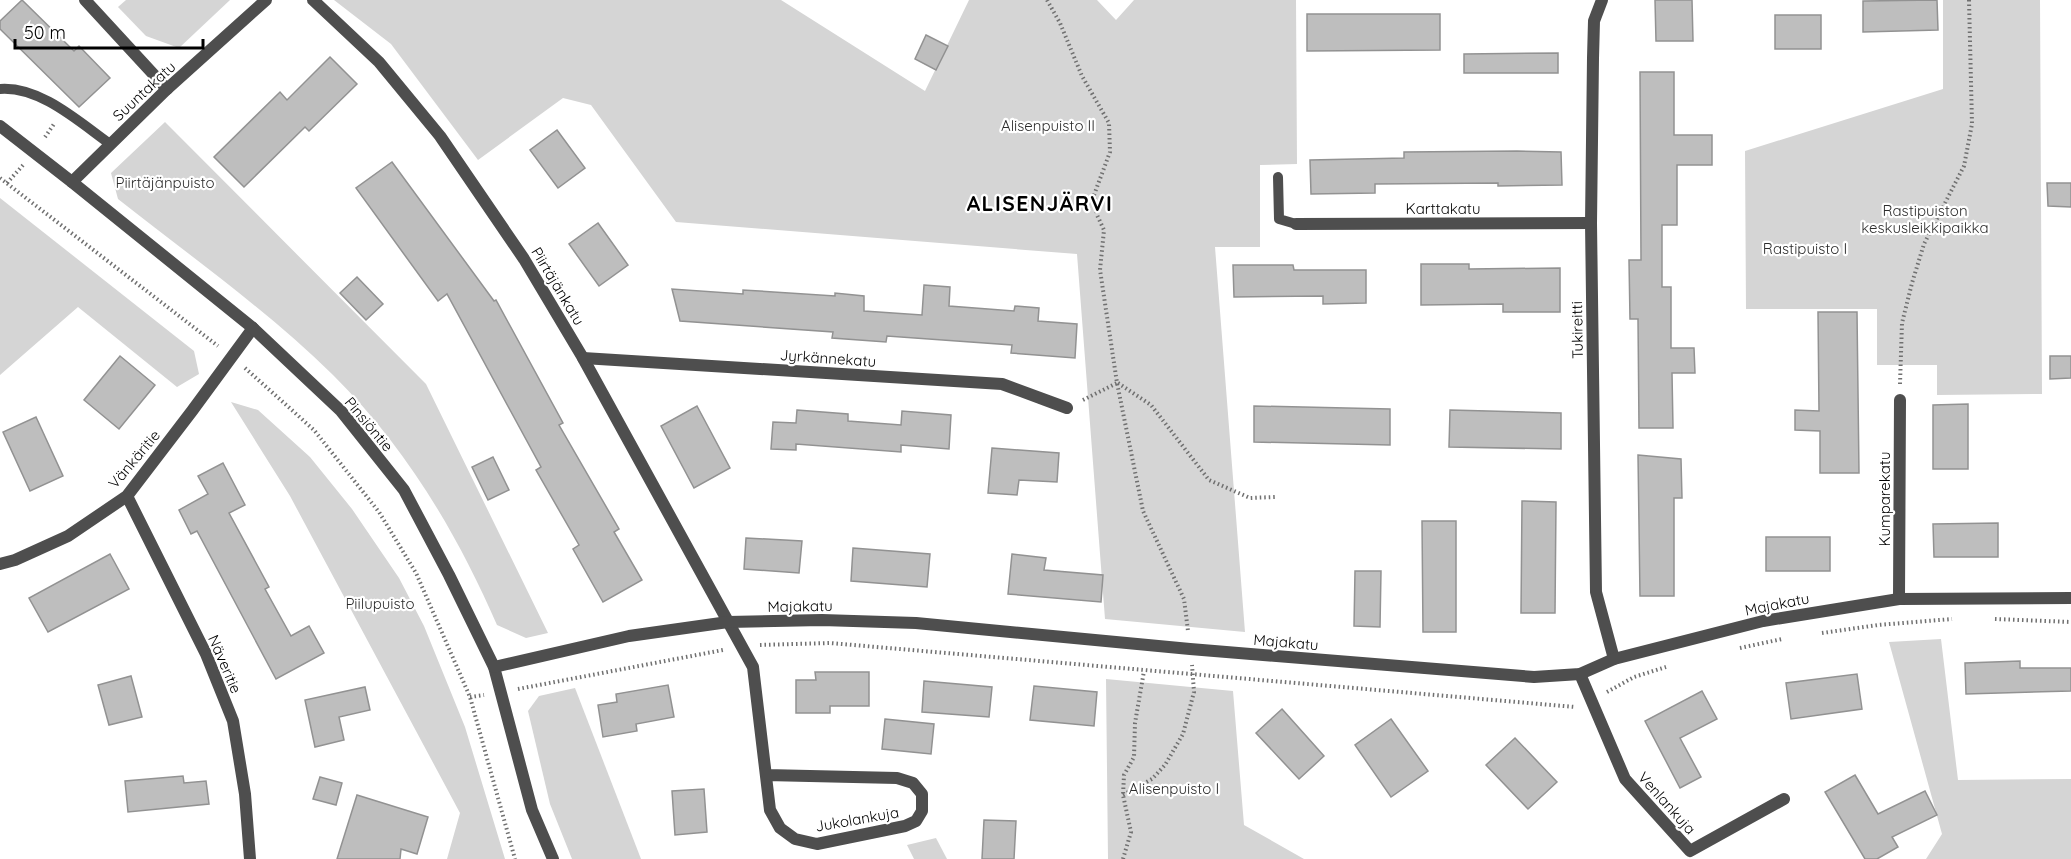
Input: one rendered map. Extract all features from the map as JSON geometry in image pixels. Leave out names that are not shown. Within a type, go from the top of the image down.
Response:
[{"type":"street","points":[[85,0],[167,89]]},
{"type":"street","name":"Suuntakatu","points":[[72,182],[167,89],[266,0]]},
{"type":"street","name":"Piirtäjänkatu","points":[[313,0],[379,62],[440,136],[524,259],[582,358],[728,622]]},
{"type":"street","name":"Tukireitti","points":[[1602,0],[1594,21],[1591,223],[1596,592],[1614,659]]},
{"type":"street","name":"Pinsiöntie","points":[[0,126],[253,328],[341,411],[404,490],[450,575],[494,667],[532,810],[553,859]]},
{"type":"street","name":"Karttakatu","points":[[1296,224],[1591,223]]},
{"type":"street","name":"Vänkäritie","points":[[0,564],[15,560],[68,536],[127,496],[253,328]]},
{"type":"street","name":"Jyrkännekatu","points":[[582,358],[1002,384],[1067,408]]},
{"type":"street","name":"Kumparekatu","points":[[1899,400],[1899,599]]},
{"type":"street","name":"Näveritie","points":[[127,496],[206,654],[233,721],[245,794],[250,859]]},
{"type":"street","name":"Majakatu","points":[[494,667],[629,636],[728,622],[822,620],[916,623],[1190,649],[1534,677],[1580,674],[1614,659],[1763,621],[1899,599],[2071,598]]},
{"type":"street","name":"Jukolankuja","points":[[728,622],[753,667],[770,810],[780,828],[795,839],[817,844],[905,826],[916,821],[922,811],[922,794],[913,783],[897,778],[766,775]]},
{"type":"street","name":"Venlankuja","points":[[1580,674],[1625,779],[1690,851],[1784,799]]},
{"type":"lane","points":[[0,89],[10,88],[48,101],[110,144]]},
{"type":"lane","points":[[1278,177],[1279,219],[1296,224]]},
{"type":"path","points":[[1047,0],[1060,23],[1082,76],[1108,123],[1110,152],[1094,195],[1097,215],[1104,230],[1100,270],[1117,383],[1143,511],[1184,599],[1190,649],[1194,692],[1183,734],[1159,772],[1152,779],[1123,795]]},
{"type":"path","points":[[1899,400],[1902,323],[1912,283],[1924,244],[1964,166],[1972,124],[1969,0]]},
{"type":"path","points":[[34,153],[62,110]]},
{"type":"path","points":[[0,178],[232,357],[314,430],[380,512],[416,573],[470,698],[515,859]]},
{"type":"path","points":[[1067,408],[1117,383]]},
{"type":"path","points":[[1117,383],[1151,405],[1209,480],[1250,498],[1275,497]]},
{"type":"path","points":[[1123,859],[1131,832],[1123,795],[1124,775],[1134,757],[1135,723],[1144,670]]},
{"type":"green space","points":[[126,0],[230,0],[179,48],[146,36],[118,7]]},
{"type":"green space","name":"Alisenpuisto II","points":[[334,0],[781,0],[925,91],[969,0],[1097,0],[1116,20],[1134,0],[1296,0],[1297,164],[1260,165],[1260,247],[1215,247],[1245,632],[1105,619],[1077,254],[676,222],[591,105],[563,98],[478,160],[391,44]]},
{"type":"green space","name":"Rastipuisto I","points":[[1943,0],[2040,0],[2042,394],[1937,395],[1937,365],[1877,365],[1877,309],[1746,309],[1745,151],[1943,89]]},
{"type":"green space","name":"Piirtäjänpuisto","points":[[165,122],[426,384],[548,633],[526,638],[497,625],[447,524],[406,461],[359,402],[282,328],[118,199],[111,173]]},
{"type":"green space","points":[[0,198],[194,351],[199,374],[177,387],[78,307],[0,375]]},
{"type":"green space","name":"Piilupuisto","points":[[231,402],[258,410],[310,457],[352,509],[399,578],[424,626],[465,727],[505,859],[447,859],[460,813],[290,496]]},
{"type":"green space","points":[[1941,639],[1958,780],[2071,779],[2071,859],[1926,859],[1942,834],[1889,642]]},
{"type":"green space","name":"Alisenpuisto I","points":[[1106,679],[1233,691],[1244,825],[1304,859],[1108,859]]},
{"type":"green space","points":[[575,688],[641,859],[572,859],[550,804],[528,711],[539,696]]},
{"type":"green space","points":[[936,838],[947,859],[914,859],[907,845]]},
{"type":"building","points":[[22,0],[74,51],[79,46],[110,78],[79,107],[0,29],[0,21]]},
{"type":"building","points":[[1655,0],[1692,0],[1693,41],[1656,41]]},
{"type":"building","points":[[1937,0],[1938,30],[1863,32],[1863,1]]},
{"type":"building","points":[[1307,14],[1440,14],[1440,50],[1307,51]]},
{"type":"building","points":[[1775,15],[1821,15],[1821,49],[1775,49]]},
{"type":"building","points":[[926,35],[948,46],[936,70],[915,59]]},
{"type":"building","points":[[1558,53],[1558,73],[1464,73],[1464,54]]},
{"type":"building","points":[[330,57],[357,84],[309,131],[305,127],[244,187],[214,157],[280,92],[287,100]]},
{"type":"building","points":[[1640,72],[1674,72],[1674,135],[1712,135],[1712,165],[1677,165],[1677,225],[1662,225],[1662,287],[1671,287],[1671,348],[1694,348],[1695,373],[1672,373],[1673,428],[1639,428],[1638,319],[1630,319],[1629,260],[1641,260]]},
{"type":"building","points":[[557,130],[585,168],[558,188],[530,150]]},
{"type":"building","points":[[1404,152],[1561,152],[1562,185],[1375,184],[1375,193],[1311,194],[1310,160],[1404,158]]},
{"type":"building","points":[[392,162],[494,301],[496,300],[563,423],[559,425],[619,529],[614,532],[642,580],[603,602],[573,549],[579,545],[536,470],[541,467],[447,294],[438,301],[356,188]]},
{"type":"building","points":[[2047,183],[2071,183],[2071,207],[2048,206]]},
{"type":"building","points":[[598,223],[628,265],[599,286],[569,244]]},
{"type":"building","points":[[1421,264],[1469,264],[1469,269],[1560,268],[1560,312],[1503,312],[1503,304],[1421,305]]},
{"type":"building","points":[[1233,265],[1293,265],[1294,270],[1366,270],[1366,303],[1323,304],[1323,296],[1234,297]]},
{"type":"building","points":[[357,277],[383,304],[366,320],[340,293]]},
{"type":"building","points":[[924,285],[950,287],[949,306],[1014,311],[1015,306],[1039,308],[1038,321],[1077,324],[1075,358],[1011,353],[1012,345],[887,336],[886,342],[832,338],[833,332],[680,321],[672,289],[743,294],[743,290],[864,296],[864,311],[922,315]]},
{"type":"building","points":[[1818,312],[1857,312],[1859,473],[1820,473],[1820,431],[1795,430],[1795,410],[1819,411]]},
{"type":"building","points":[[120,356],[155,385],[119,429],[84,400]]},
{"type":"building","points":[[2050,356],[2071,356],[2071,378],[2050,379]]},
{"type":"building","points":[[1968,404],[1968,469],[1933,469],[1933,405]]},
{"type":"building","points":[[697,406],[730,468],[694,488],[661,426]]},
{"type":"building","points":[[1254,406],[1390,409],[1390,445],[1254,442]]},
{"type":"building","points":[[797,410],[848,414],[848,421],[901,425],[902,411],[951,415],[949,449],[901,445],[901,452],[796,444],[796,450],[771,449],[773,422],[796,423]]},
{"type":"building","points":[[1450,410],[1561,413],[1561,449],[1449,447]]},
{"type":"building","points":[[36,417],[63,476],[30,491],[3,432]]},
{"type":"building","points":[[992,448],[1059,453],[1057,482],[1019,480],[1017,495],[988,493]]},
{"type":"building","points":[[1638,455],[1681,459],[1682,498],[1674,498],[1674,596],[1640,596]]},
{"type":"building","points":[[493,457],[509,490],[488,500],[472,467]]},
{"type":"building","points":[[223,463],[245,505],[229,513],[269,587],[265,589],[291,636],[309,626],[324,653],[276,679],[197,531],[191,534],[179,510],[208,494],[198,476]]},
{"type":"building","points":[[1522,501],[1556,502],[1555,613],[1521,613]]},
{"type":"building","points":[[1422,521],[1456,521],[1456,632],[1423,632]]},
{"type":"building","points":[[1998,523],[1998,557],[1934,557],[1933,524]]},
{"type":"building","points":[[1766,537],[1830,537],[1830,571],[1766,571]]},
{"type":"building","points":[[746,538],[802,541],[799,573],[744,569]]},
{"type":"building","points":[[853,548],[930,554],[927,587],[851,581]]},
{"type":"building","points":[[110,554],[129,589],[48,632],[29,598]]},
{"type":"building","points":[[1012,554],[1046,558],[1044,570],[1103,575],[1101,602],[1008,594]]},
{"type":"building","points":[[1355,571],[1381,571],[1380,627],[1354,626]]},
{"type":"building","points":[[2020,661],[2020,668],[2071,668],[2071,691],[1966,694],[1965,663]]},
{"type":"building","points":[[815,672],[869,672],[869,706],[830,706],[830,713],[796,713],[796,680],[816,680]]},
{"type":"building","points":[[1857,674],[1862,709],[1791,719],[1786,683]]},
{"type":"building","points":[[131,676],[142,717],[109,725],[98,685]]},
{"type":"building","points":[[924,681],[992,687],[989,717],[922,712]]},
{"type":"building","points":[[668,685],[674,717],[636,724],[637,731],[603,737],[598,705],[617,702],[616,694]]},
{"type":"building","points":[[1034,686],[1097,692],[1094,726],[1030,720]]},
{"type":"building","points":[[365,687],[370,710],[339,717],[344,740],[315,747],[305,700]]},
{"type":"building","points":[[1702,691],[1717,719],[1680,738],[1701,777],[1680,788],[1645,721]]},
{"type":"building","points":[[1282,709],[1324,756],[1299,779],[1256,733]]},
{"type":"building","points":[[885,719],[934,724],[931,754],[882,749]]},
{"type":"building","points":[[1391,719],[1428,771],[1391,797],[1355,745]]},
{"type":"building","points":[[1515,738],[1557,782],[1528,809],[1486,765]]},
{"type":"building","points":[[1855,775],[1878,814],[1925,791],[1937,815],[1892,837],[1898,847],[1877,859],[1865,859],[1825,792]]},
{"type":"building","points":[[183,776],[184,783],[206,781],[209,804],[128,812],[125,781]]},
{"type":"building","points":[[320,777],[342,783],[336,805],[313,799]]},
{"type":"building","points":[[704,789],[707,832],[675,835],[672,791]]},
{"type":"building","points":[[357,795],[428,817],[417,854],[401,849],[400,859],[337,859]]},
{"type":"building","points":[[984,820],[1016,821],[1014,859],[982,859]]},
{"type":"district","name":"ALISENJÄRVI","points":[[1040,203]]},
{"type":"park label","name":"Rastipuiston keskusleikkipaikka","points":[[1925,218]]}]
